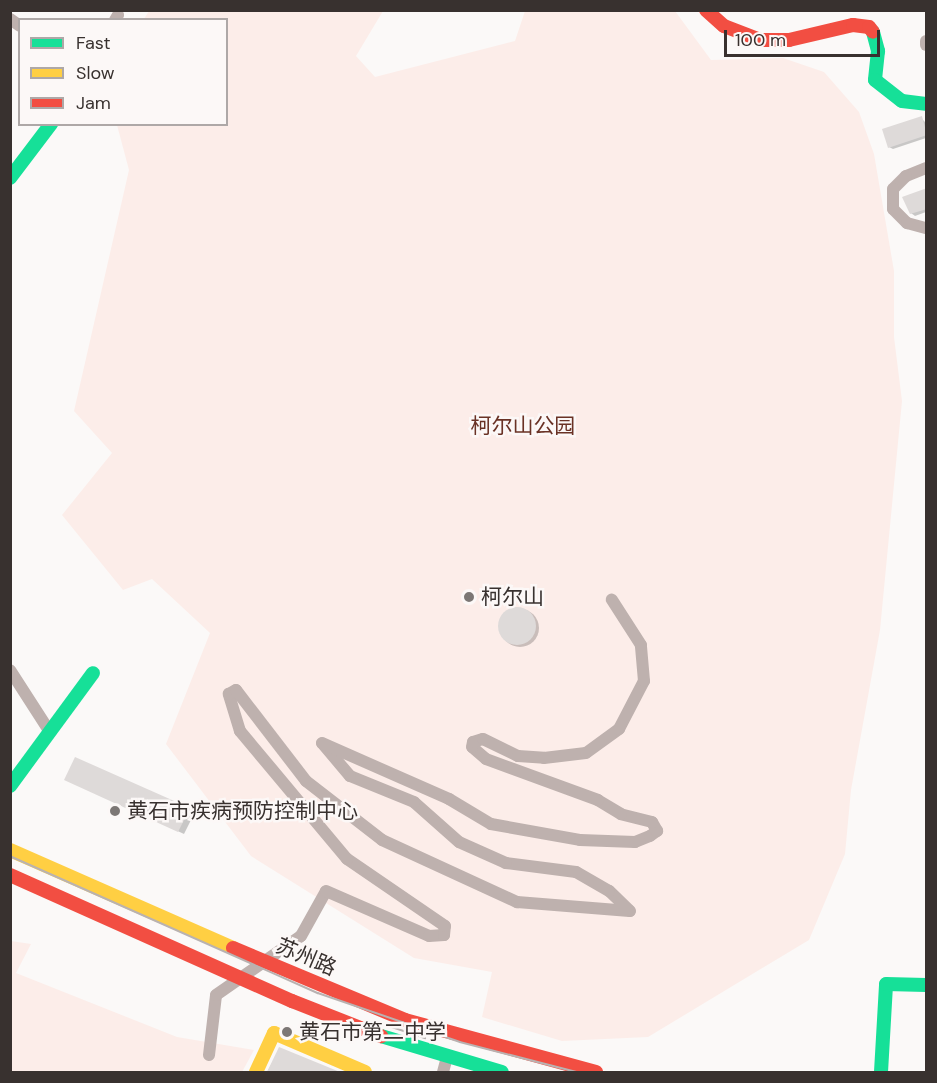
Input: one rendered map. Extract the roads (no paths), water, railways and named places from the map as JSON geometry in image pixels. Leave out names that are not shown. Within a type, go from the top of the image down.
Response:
[{"type":"main road","points":[[706,10],[724,26],[760,40],[789,40],[853,25],[868,27],[874,33],[878,51],[874,80],[902,101],[927,104]]},
{"type":"main road","points":[[10,178],[49,126]]},
{"type":"main road","points":[[10,786],[93,673]]},
{"type":"main road","name":"苏州路","points":[[10,850],[293,975],[405,1020],[596,1072]]},
{"type":"main road","points":[[10,875],[292,1001],[404,1045],[502,1072]]},
{"type":"main road","points":[[881,1072],[886,984],[927,985]]},
{"type":"main road","points":[[256,1072],[274,1033],[365,1072]]},
{"type":"street","points":[[927,168],[906,176],[893,189],[893,209],[907,223],[927,228]]},
{"type":"street","points":[[209,1055],[216,995],[301,936],[326,891],[429,936],[440,937],[444,932],[442,922],[347,859],[240,730],[229,694],[236,690],[306,781],[382,840],[517,902],[630,911],[609,891],[576,872],[506,862],[459,842],[414,802],[350,776],[322,743],[449,799],[491,824],[595,841],[635,842],[650,837],[657,831],[652,822],[621,814],[598,800],[486,759],[472,747],[473,742],[483,739],[518,756],[544,758],[586,753],[619,729],[644,681],[641,645],[612,600]]},
{"type":"street","points":[[10,670],[50,732]]},
{"type":"street","points":[[443,1072],[447,1057]]},
{"type":"tram line","points":[[10,856],[318,993],[460,1042],[577,1072]]},
{"type":"tram line","points":[[374,1021],[425,1038]]},
{"type":"place","name":"柯尔山","points":[[469,597]]},
{"type":"place","name":"黄石市疾病预防控制中心","points":[[115,811]]},
{"type":"place","name":"黄石市第二中学","points":[[287,1032]]},
{"type":"park label","name":"柯尔山公园","points":[[523,426]]}]
